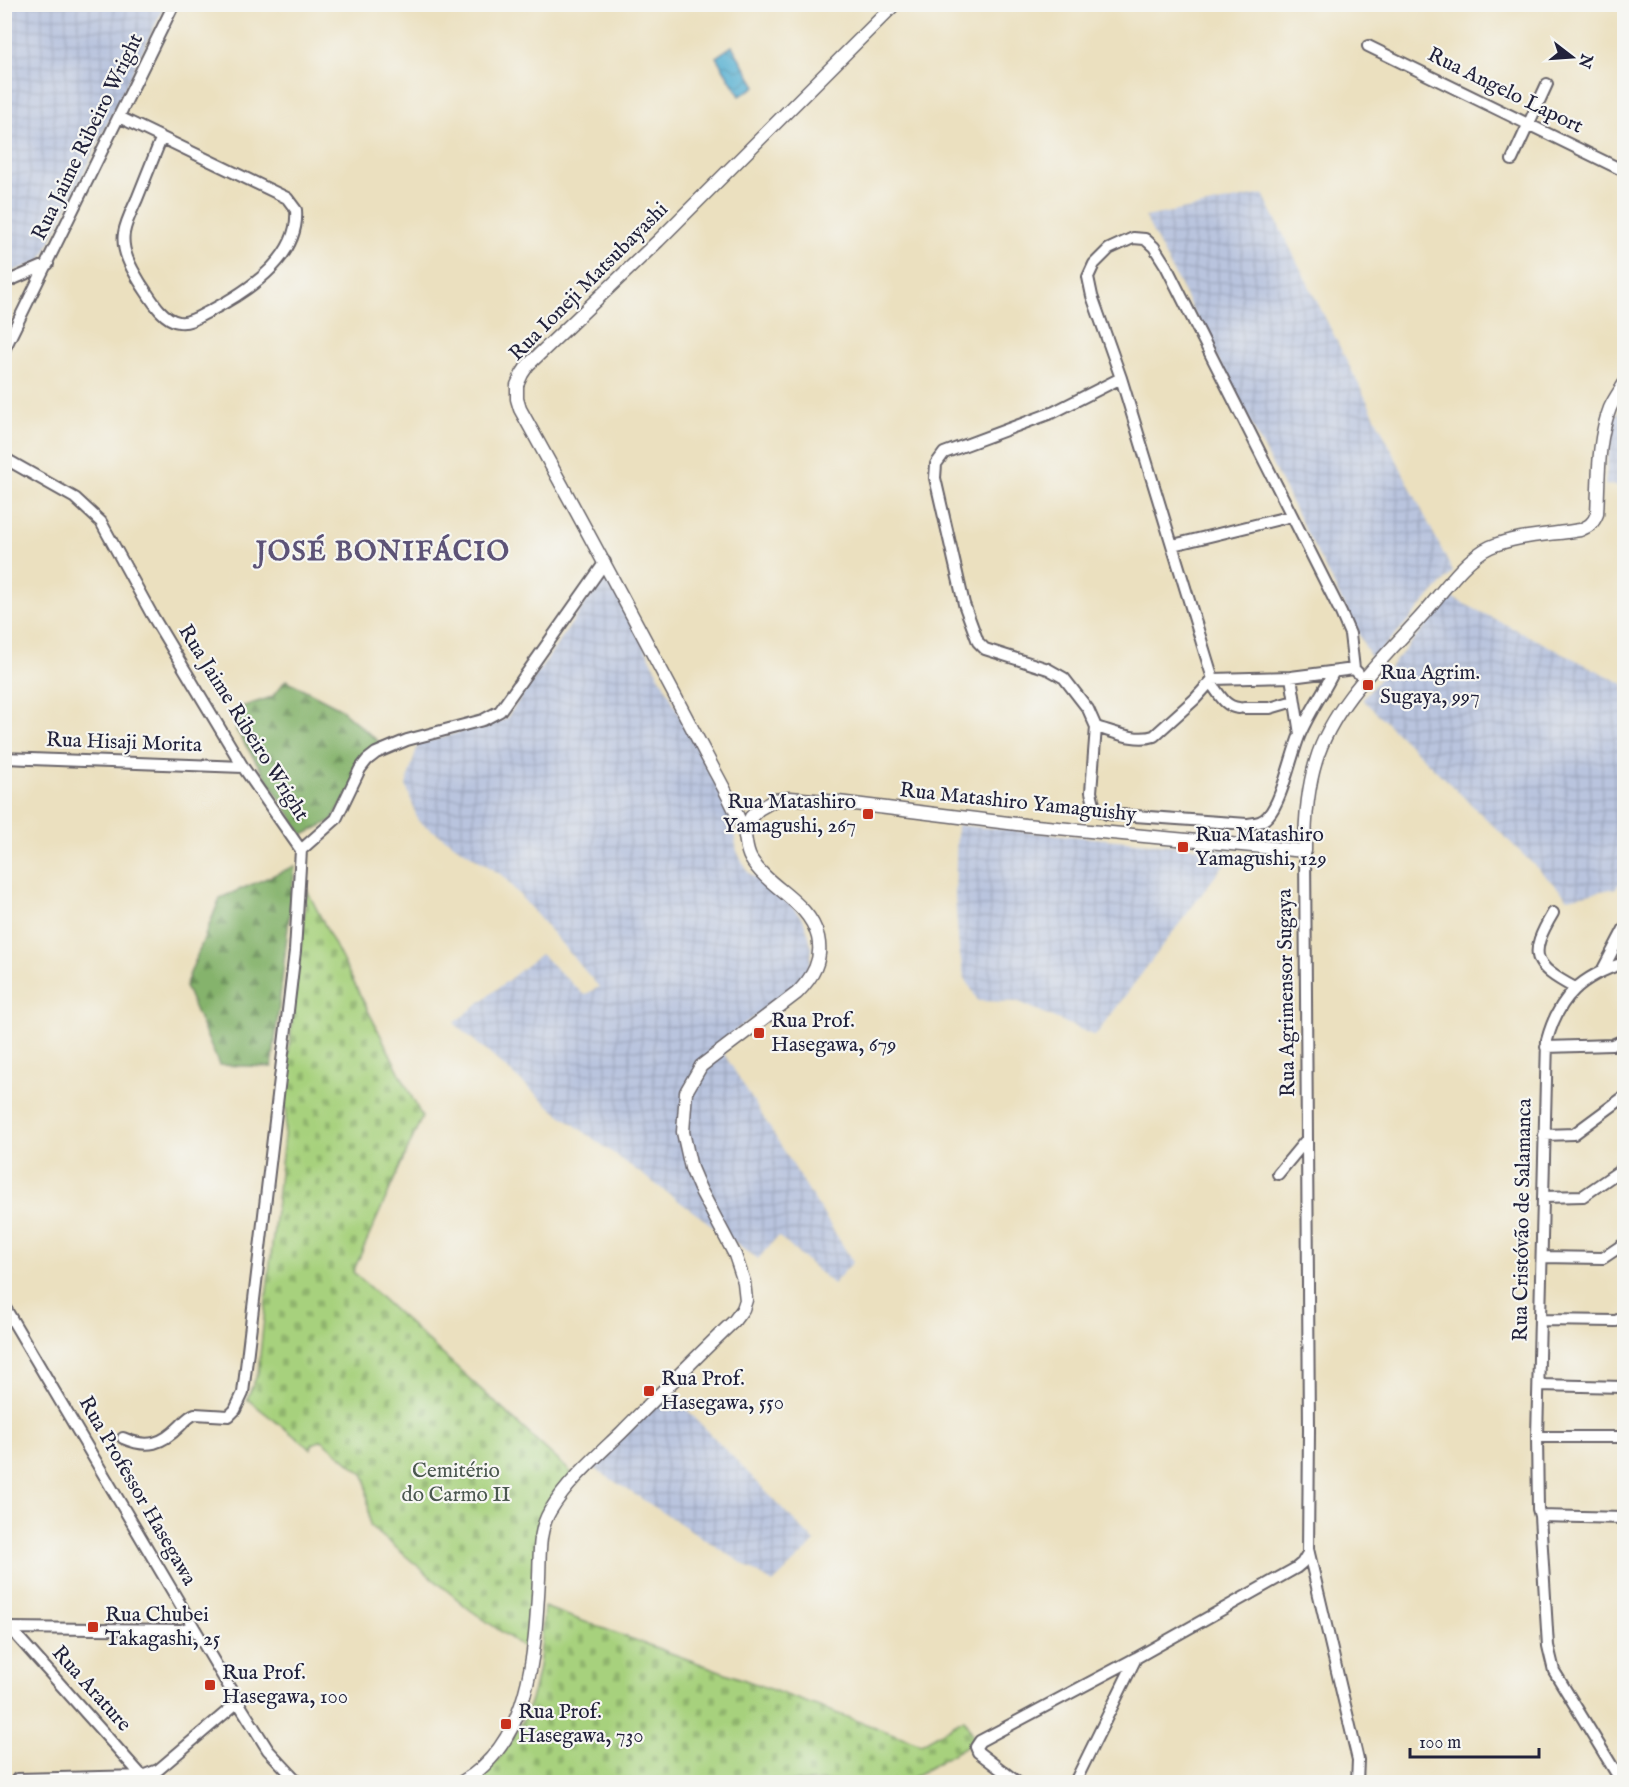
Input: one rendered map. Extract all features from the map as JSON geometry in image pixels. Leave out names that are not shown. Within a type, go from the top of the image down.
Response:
[{"type":"main road","name":"Rua Ioneji Matsubayashi","points":[[744,833],[726,793],[605,562],[520,409],[516,392],[522,374],[541,352],[658,241],[895,4]]},
{"type":"main road","name":"Rua Agrimensor Sugaya","points":[[1305,851],[1306,811],[1316,759],[1360,674],[1479,554],[1489,547],[1504,542],[1580,530],[1590,526],[1597,514],[1601,446],[1605,424],[1611,406],[1624,384]]},
{"type":"main road","name":"Rua Matashiro Yamaguishy","points":[[744,833],[751,817],[759,809],[775,800],[790,798],[1025,825],[1305,851]]},
{"type":"main road","points":[[462,1782],[472,1777],[495,1752],[507,1736],[522,1706],[528,1684],[536,1632],[541,1533],[550,1511],[576,1478],[734,1321],[743,1309],[746,1300],[744,1282],[735,1255],[700,1189],[685,1148],[682,1119],[686,1092],[701,1066],[797,993],[809,981],[820,955],[818,938],[811,919],[797,903],[756,867],[746,849],[744,833]]},
{"type":"street","name":"Rua Jaime Ribeiro Wright","points":[[4,350],[174,4]]},
{"type":"street","name":"Rua Angelo Laport","points":[[1368,46],[1624,171]]},
{"type":"street","points":[[1512,160],[1547,84]]},
{"type":"street","points":[[119,117],[287,198],[296,210],[294,231],[284,252],[274,265],[251,286],[227,302],[183,323],[176,322],[159,310],[132,269],[124,241],[128,220],[161,139]]},
{"type":"street","points":[[1096,727],[1136,737],[1154,736],[1212,681],[1333,673],[1360,674],[1350,634],[1341,613],[1166,267],[1154,246],[1145,239],[1133,238],[1110,249],[1094,264],[1088,277],[1092,296],[1122,378],[1212,681],[1226,704],[1233,707],[1270,708],[1294,701]]},
{"type":"street","points":[[4,283],[48,264]]},
{"type":"street","points":[[1122,378],[1054,412],[944,453],[936,465],[935,478],[964,604],[978,642],[985,649],[1048,669],[1064,678],[1082,700],[1096,727],[1091,792],[1095,808],[1107,814],[1256,823],[1270,815],[1300,734],[1333,673]]},
{"type":"street","name":"Rua Jaime Ribeiro Wright","points":[[4,458],[75,498],[101,522],[152,615],[243,767],[301,850],[336,819],[360,769],[376,753],[407,740],[483,720],[500,711],[605,562]]},
{"type":"street","points":[[1173,545],[1292,516]]},
{"type":"street","points":[[1291,677],[1300,734]]},
{"type":"street","name":"Rua Hisaji Morita","points":[[4,758],[243,767]]},
{"type":"street","points":[[123,1438],[148,1444],[168,1437],[195,1414],[229,1416],[233,1414],[243,1393],[295,951],[301,850]]},
{"type":"street","name":"Rua Agrimensor Sugaya","points":[[1305,851],[1308,1550],[1358,1760],[1357,1782]]},
{"type":"street","points":[[1553,913],[1540,934],[1536,948],[1537,957],[1559,980],[1575,988]]},
{"type":"street","points":[[1603,969],[1624,929]]},
{"type":"street","name":"Rua Cristóvão de Salamanca","points":[[1618,1776],[1554,1671],[1548,1646],[1538,1509],[1537,1437],[1546,1047],[1550,1028],[1568,995],[1603,969],[1624,963]]},
{"type":"street","points":[[1546,1047],[1597,1046],[1619,1042]]},
{"type":"street","points":[[1544,1135],[1574,1134],[1624,1097]]},
{"type":"street","points":[[1278,1174],[1307,1139]]},
{"type":"street","points":[[1543,1197],[1583,1196],[1624,1168]]},
{"type":"street","points":[[1542,1257],[1603,1258],[1624,1244]]},
{"type":"street","name":"Rua Professor Hasegawa","points":[[4,1306],[238,1702],[268,1750],[285,1771],[298,1782]]},
{"type":"street","points":[[1540,1320],[1616,1321],[1624,1317]]},
{"type":"street","points":[[1539,1385],[1624,1387]]},
{"type":"street","points":[[1537,1437],[1624,1437]]},
{"type":"street","points":[[1540,1516],[1624,1518]]},
{"type":"street","points":[[1017,1782],[978,1752],[977,1744],[1296,1568],[1306,1557],[1308,1550]]},
{"type":"street","points":[[8,1628],[182,1629],[193,1626]]},
{"type":"street","name":"Rua Arature","points":[[8,1628],[143,1779]]},
{"type":"street","points":[[1075,1782],[1136,1658]]},
{"type":"street","points":[[16,1779],[143,1779],[158,1770],[238,1702]]},
{"type":"shaded area","points":[[5,4],[165,5],[41,261],[5,274]]},
{"type":"shaded area","points":[[1263,194],[1453,572],[1372,660],[1145,217]]},
{"type":"shaded area","points":[[1618,412],[1624,414],[1624,486],[1605,485],[1613,419]]},
{"type":"shaded area","points":[[606,573],[731,813],[737,851],[748,872],[792,906],[803,919],[808,932],[812,949],[810,965],[799,983],[718,1044],[853,1262],[833,1284],[778,1236],[758,1259],[554,1110],[454,1023],[541,954],[584,995],[599,987],[503,876],[418,821],[406,785],[418,744],[506,719]]},
{"type":"shaded area","points":[[1451,597],[1624,684],[1624,878],[1616,888],[1568,898],[1362,699]]},
{"type":"shaded area","points":[[957,825],[1234,851],[1095,1036],[1019,1002],[978,1001],[964,976],[959,950],[955,897]]},
{"type":"shaded area","points":[[666,1388],[815,1542],[773,1583],[592,1467]]},
{"type":"green space","points":[[286,680],[338,707],[381,744],[331,821],[303,835],[236,730],[241,707],[272,697]]},
{"type":"green space","points":[[295,866],[272,1067],[219,1065],[185,986],[220,898]]},
{"type":"green space","name":"Cemitério do Carmo II","points":[[307,890],[422,1117],[353,1272],[574,1475],[549,1509],[526,1649],[469,1609],[370,1526],[366,1480],[363,1474],[322,1440],[312,1444],[311,1449],[247,1399],[258,1373],[287,1109],[283,1108],[283,1102]]},
{"type":"green space","points":[[544,1607],[921,1744],[964,1719],[975,1741],[905,1782],[475,1782],[487,1772],[508,1747],[530,1703],[539,1664]]},
{"type":"water","points":[[732,46],[756,86],[740,96],[716,57]]},
{"type":"place","name":"Rua Agrim. Sugaya, 997","points":[[1368,685]]},
{"type":"place","name":"Rua Matashiro Yamagushi, 267","points":[[868,814]]},
{"type":"place","name":"Rua Matashiro Yamagushi, 129","points":[[1183,847]]},
{"type":"place","name":"Rua Prof. Hasegawa, 679","points":[[759,1033]]},
{"type":"place","name":"Rua Prof. Hasegawa, 550","points":[[649,1391]]},
{"type":"place","name":"Rua Chubei Takagashi, 25","points":[[93,1627]]},
{"type":"place","name":"Rua Prof. Hasegawa, 100","points":[[210,1685]]},
{"type":"place","name":"Rua Prof. Hasegawa, 730","points":[[506,1724]]},
{"type":"district","name":"JOSÉ BONIFÁCIO","points":[[383,553]]}]
